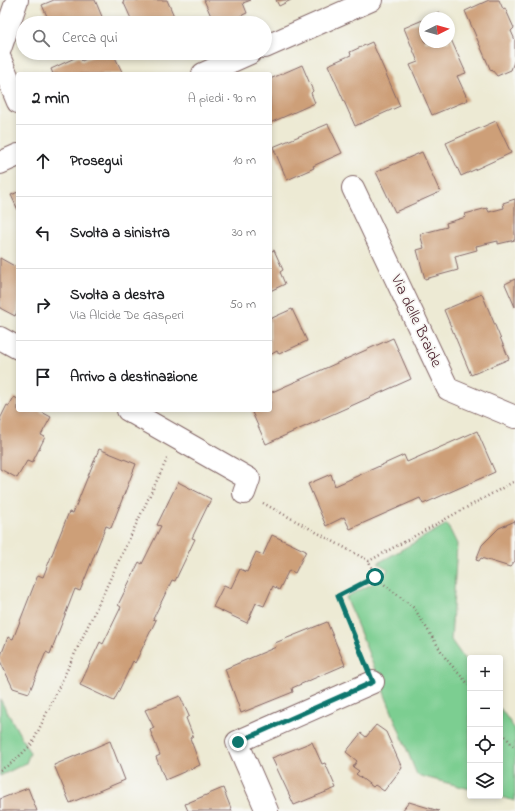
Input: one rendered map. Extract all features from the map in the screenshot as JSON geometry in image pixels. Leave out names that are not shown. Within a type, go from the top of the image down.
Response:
[{"type":"street","points":[[0,49],[17,0]]},
{"type":"street","points":[[272,43],[371,0]]},
{"type":"street","points":[[0,59],[16,97]]},
{"type":"street","points":[[207,72],[234,60]]},
{"type":"street","points":[[0,149],[16,154]]},
{"type":"street","points":[[0,163],[16,156]]},
{"type":"street","name":"Via delle Braide","points":[[353,188],[448,389],[515,417]]},
{"type":"street","points":[[0,338],[16,347]]},
{"type":"street","points":[[132,412],[249,479],[244,493]]},
{"type":"street","points":[[267,811],[238,742],[373,682]]},
{"type":"path","points":[[0,770],[12,763],[32,744],[177,438]]},
{"type":"path","points":[[369,561],[515,481]]},
{"type":"path","points":[[244,493],[369,561],[375,577],[414,608],[446,659],[467,683]]},
{"type":"path","points":[[373,682],[338,596],[375,577]]},
{"type":"path","points":[[503,734],[515,748]]},
{"type":"green space","points":[[447,524],[457,544],[451,640],[467,663],[467,788],[417,775],[346,597],[384,578],[388,569],[378,563]]},
{"type":"green space","points":[[0,699],[30,753],[26,763],[0,776]]},
{"type":"green space","points":[[503,712],[515,729],[515,801],[503,798]]},
{"type":"building","points":[[54,0],[95,0],[102,16],[47,16],[42,5]]},
{"type":"building","points":[[167,0],[174,16],[130,16],[123,1]]},
{"type":"building","points":[[204,0],[251,0],[243,3],[247,13],[240,16],[211,16]]},
{"type":"building","points":[[276,0],[291,0],[279,6]]},
{"type":"building","points":[[489,0],[499,0],[503,9],[505,8],[514,28],[511,31],[515,40],[515,59],[511,70],[497,76],[492,70],[491,71],[465,11]]},
{"type":"building","points":[[419,22],[419,48],[455,48],[466,73],[457,76],[468,100],[432,115],[410,65],[418,62],[404,28]]},
{"type":"building","points":[[372,42],[400,106],[355,126],[328,65],[351,55],[350,52]]},
{"type":"building","points":[[70,60],[116,60],[122,72],[52,72],[51,69]]},
{"type":"building","points":[[302,65],[313,91],[311,93],[315,103],[272,122],[272,78]]},
{"type":"building","points":[[496,121],[511,153],[461,176],[446,143]]},
{"type":"building","points":[[328,124],[342,153],[287,180],[273,147]]},
{"type":"building","points":[[422,152],[440,192],[395,212],[376,172]]},
{"type":"building","points":[[16,193],[16,206],[11,195]]},
{"type":"building","points":[[515,199],[515,240],[498,244],[498,241],[476,246],[477,250],[455,256],[458,270],[425,279],[417,250],[424,248],[420,234],[447,227],[446,223],[466,217],[465,214],[487,208],[489,212],[504,208],[503,203]]},
{"type":"building","points":[[274,250],[283,270],[280,272],[285,284],[272,290],[272,251]]},
{"type":"building","points":[[0,258],[16,267],[16,314],[15,316],[0,308]]},
{"type":"building","points":[[515,279],[515,307],[505,284]]},
{"type":"building","points":[[482,294],[509,359],[471,375],[444,310]]},
{"type":"building","points":[[292,309],[307,341],[279,354],[277,351],[272,354],[272,318]]},
{"type":"building","points":[[393,338],[411,379],[266,444],[252,412],[272,412],[272,392]]},
{"type":"building","points":[[14,397],[16,398],[16,412],[42,412],[51,417],[41,435],[45,437],[32,463],[27,461],[17,478],[0,469],[0,419],[7,405],[9,406]]},
{"type":"building","points":[[477,431],[495,472],[423,504],[420,498],[350,529],[344,517],[326,526],[308,484],[331,474],[335,486],[404,455],[407,462]]},
{"type":"building","points":[[99,449],[136,464],[111,528],[106,526],[80,591],[75,589],[50,654],[46,652],[29,693],[13,688],[0,658],[8,637],[13,639],[38,575],[43,577],[69,512],[73,513]]},
{"type":"building","points":[[178,482],[211,499],[192,538],[195,539],[175,581],[172,580],[153,619],[156,620],[135,663],[133,661],[114,701],[80,685],[100,642],[103,644],[121,607],[118,605],[139,562],[142,564],[161,526],[157,525]]},
{"type":"building","points":[[515,521],[515,561],[510,567],[481,558],[479,561],[476,560],[482,545],[499,528]]},
{"type":"building","points":[[272,535],[306,551],[295,573],[289,570],[279,590],[273,586],[264,606],[256,603],[247,623],[213,607],[224,585],[231,588],[240,569],[247,572],[256,552],[263,555]]},
{"type":"building","points":[[327,622],[345,665],[292,688],[293,692],[241,713],[225,669],[276,647],[275,643]]},
{"type":"building","points":[[180,696],[189,716],[186,718],[193,736],[190,738],[200,765],[165,780],[156,757],[160,755],[150,730],[154,728],[145,710]]},
{"type":"building","points":[[376,725],[386,732],[402,768],[384,791],[375,785],[373,787],[356,774],[359,771],[353,767],[357,761],[346,752],[361,733],[366,737]]},
{"type":"building","points":[[110,741],[125,780],[70,803],[54,765]]},
{"type":"building","points":[[312,742],[322,764],[325,763],[336,788],[294,805],[272,758]]},
{"type":"building","points":[[28,788],[37,811],[0,811],[0,799]]},
{"type":"building","points":[[223,788],[232,811],[188,811],[185,804]]},
{"type":"building","points":[[409,802],[439,811],[402,811]]},
{"type":"route","points":[[238,742],[373,682],[338,596],[375,577]]}]
